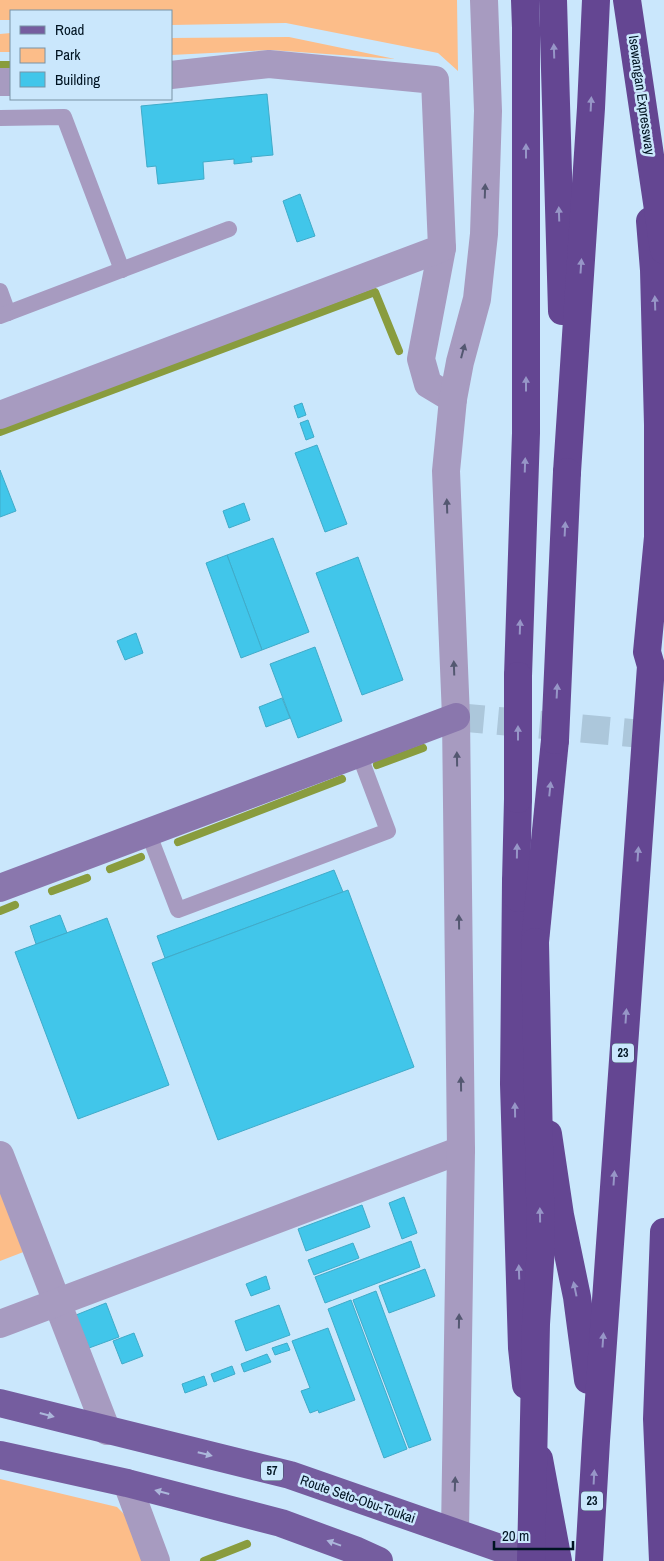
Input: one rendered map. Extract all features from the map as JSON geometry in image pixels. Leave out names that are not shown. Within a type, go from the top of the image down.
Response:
[{"type":"highway","points":[[525,0],[526,433],[518,676],[514,1084],[522,1348],[528,1401],[558,1561]]},
{"type":"highway","points":[[553,0],[568,472]]},
{"type":"highway","points":[[531,1561],[536,1324],[541,1247],[535,942],[555,740],[568,472],[596,0]]},
{"type":"highway","name":"Isewangan Expressway","points":[[627,0],[664,250]]},
{"type":"highway","name":"23","points":[[589,1561],[651,666],[647,652],[658,537],[658,426],[654,270],[638,0]]},
{"type":"highway","points":[[651,666],[659,652],[664,600]]},
{"type":"highway","points":[[516,881],[527,986],[560,1215],[577,1297],[596,1441]]},
{"type":"highway","points":[[663,1561],[657,1419],[664,1232]]},
{"type":"main road","name":"Route Seto-Obu-Toukai","points":[[0,1403],[106,1431],[290,1475],[538,1561]]},
{"type":"main road","points":[[0,1455],[127,1483],[281,1523],[379,1561]]},
{"type":"street","points":[[455,1532],[461,1150],[456,717],[446,471],[453,398],[460,362],[477,300],[484,234],[488,111],[484,2]]},
{"type":"street","points":[[172,75],[269,64],[434,80],[442,248],[421,358],[428,384],[453,398]]},
{"type":"street","points":[[0,415],[442,248]]},
{"type":"street","points":[[0,888],[456,717]]},
{"type":"street","points":[[0,1324],[461,1150]]},
{"type":"street","points":[[0,1155],[106,1431]]},
{"type":"street","points":[[127,1483],[156,1561]]},
{"type":"lane","points":[[0,118],[64,118],[122,270]]},
{"type":"lane","points":[[0,291],[4,315],[230,229]]},
{"type":"lane","points":[[148,832],[178,910],[388,831],[359,754]]},
{"type":"green space","points":[[0,0],[457,0],[458,71],[438,53],[286,23],[172,25],[172,10],[10,10],[10,20],[0,20]]},
{"type":"green space","points":[[10,33],[10,52],[0,52],[0,34]]},
{"type":"green space","points":[[289,37],[395,59],[271,50],[172,55],[172,38]]},
{"type":"green space","points":[[0,1182],[26,1251],[0,1261]]},
{"type":"green space","points":[[0,1479],[117,1507],[131,1521],[145,1561],[0,1561]]},
{"type":"building","points":[[267,94],[273,155],[251,157],[252,162],[234,164],[234,159],[203,162],[204,179],[158,184],[156,166],[147,167],[141,106]]},
{"type":"building","points":[[300,194],[315,236],[297,242],[283,201]]},
{"type":"building","points":[[302,403],[306,415],[298,418],[294,406]]},
{"type":"building","points":[[308,420],[314,437],[306,440],[300,423]]},
{"type":"building","points":[[317,445],[347,524],[325,532],[295,453]]},
{"type":"building","points":[[0,470],[16,511],[0,517]]},
{"type":"building","points":[[244,503],[250,520],[229,528],[223,511]]},
{"type":"building","points":[[273,538],[309,632],[262,650],[227,555]]},
{"type":"building","points":[[227,555],[262,650],[241,658],[206,563]]},
{"type":"building","points":[[358,557],[403,680],[362,695],[316,573]]},
{"type":"building","points":[[136,633],[143,653],[125,660],[117,641]]},
{"type":"building","points":[[315,647],[342,721],[298,738],[270,664]]},
{"type":"building","points":[[282,698],[290,718],[266,727],[259,707]]},
{"type":"building","points":[[334,870],[343,892],[165,958],[157,936]]},
{"type":"building","points":[[348,890],[414,1067],[218,1140],[152,963]]},
{"type":"building","points":[[60,915],[67,933],[36,944],[30,926]]},
{"type":"building","points":[[107,918],[169,1085],[78,1119],[15,952]]},
{"type":"building","points":[[404,1197],[417,1233],[402,1239],[389,1203]]},
{"type":"building","points":[[362,1205],[370,1227],[306,1251],[298,1229]]},
{"type":"building","points":[[411,1241],[420,1267],[325,1303],[315,1277]]},
{"type":"building","points":[[353,1243],[359,1258],[314,1275],[308,1260]]},
{"type":"building","points":[[425,1269],[435,1296],[389,1313],[379,1286]]},
{"type":"building","points":[[266,1276],[270,1289],[251,1296],[246,1284]]},
{"type":"building","points":[[376,1291],[431,1440],[409,1448],[353,1300]]},
{"type":"building","points":[[351,1300],[407,1449],[384,1458],[328,1309]]},
{"type":"building","points":[[106,1303],[119,1337],[89,1348],[76,1315]]},
{"type":"building","points":[[279,1305],[290,1335],[246,1351],[235,1321]]},
{"type":"building","points":[[328,1328],[355,1400],[319,1413],[318,1410],[310,1413],[301,1391],[310,1388],[292,1341]]},
{"type":"building","points":[[134,1333],[143,1356],[122,1364],[113,1341]]},
{"type":"building","points":[[287,1343],[290,1350],[275,1355],[272,1348]]},
{"type":"building","points":[[267,1354],[271,1362],[244,1372],[241,1364]]},
{"type":"building","points":[[232,1366],[235,1374],[214,1382],[211,1374]]},
{"type":"building","points":[[204,1376],[207,1385],[185,1393],[182,1384]]},
{"type":"waterway","points":[[0,65],[10,65]]},
{"type":"waterway","points":[[0,432],[375,292],[399,351]]},
{"type":"waterway","points":[[377,765],[423,748]]},
{"type":"waterway","points":[[178,842],[342,779]]},
{"type":"waterway","points":[[110,869],[141,857]]},
{"type":"waterway","points":[[52,891],[87,878]]},
{"type":"waterway","points":[[0,911],[15,905]]},
{"type":"waterway","points":[[204,1561],[247,1544]]},
{"type":"tunnel","points":[[456,717],[664,736]]}]
